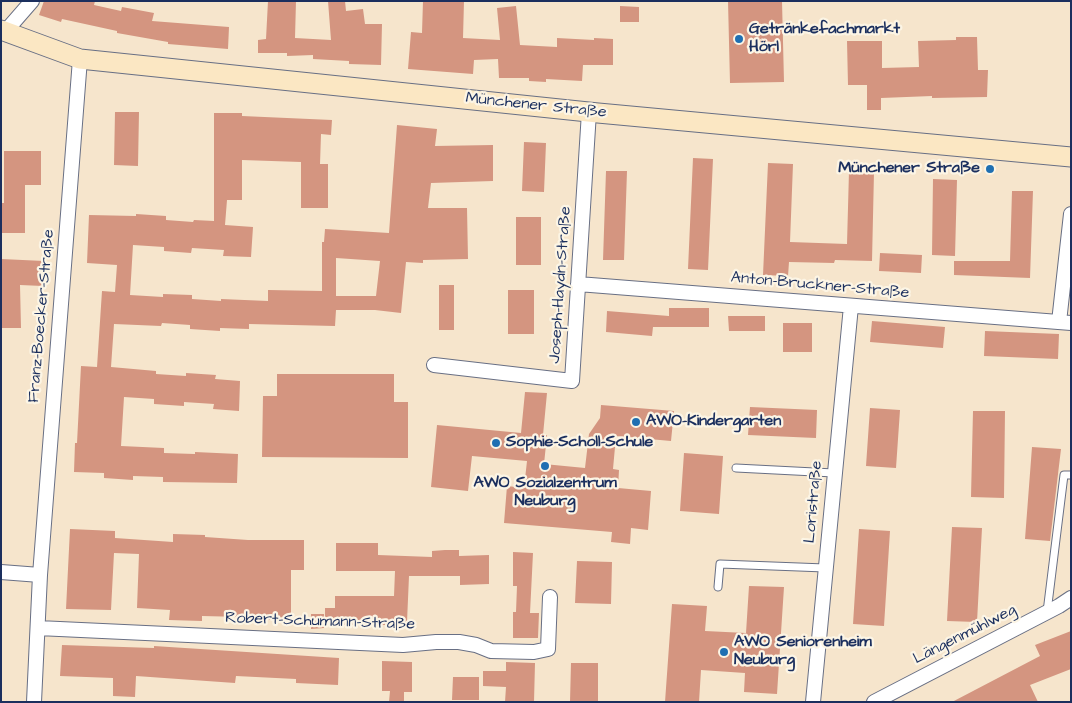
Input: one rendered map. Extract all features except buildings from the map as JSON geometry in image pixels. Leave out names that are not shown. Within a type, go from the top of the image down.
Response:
[{"type":"main road","name":"Münchener Straße","points":[[3,31],[80,59],[590,112],[1071,157]]},
{"type":"street","name":"Münchener Straße","points":[[3,31],[32,1]]},
{"type":"street","name":"Franz-Boecker-Straße","points":[[34,702],[40,575],[80,59]]},
{"type":"street","name":"Joseph-Haydn-Straße","points":[[434,365],[572,381],[590,112]]},
{"type":"street","name":"Anton-Bruckner-Straße","points":[[578,284],[1065,323],[1071,214]]},
{"type":"street","name":"Loristraße","points":[[812,702],[851,306]]},
{"type":"street","points":[[1,572],[40,575]]},
{"type":"street","name":"Robert-Schumann-Straße","points":[[38,628],[403,645],[459,642],[476,645],[491,651],[534,652],[548,649],[550,597]]},
{"type":"street","name":"Längenmühlweg","points":[[874,702],[1046,613],[1071,598]]},
{"type":"lane","points":[[736,468],[834,473]]},
{"type":"lane","points":[[1046,613],[1064,475],[1071,475]]},
{"type":"lane","points":[[718,588],[720,564],[825,568]]},
{"type":"place","name":"Getränkefachmarkt Hörl","points":[[739,39]]},
{"type":"place","name":"Münchener Straße","points":[[990,169]]},
{"type":"place","name":"AWO-Kindergarten","points":[[636,422]]},
{"type":"place","name":"Sophie-Scholl-Schule","points":[[496,443]]},
{"type":"place","name":"AWO Sozialzentrum Neuburg","points":[[545,466]]},
{"type":"place","name":"AWO Seniorenheim Neuburg","points":[[724,652]]}]
